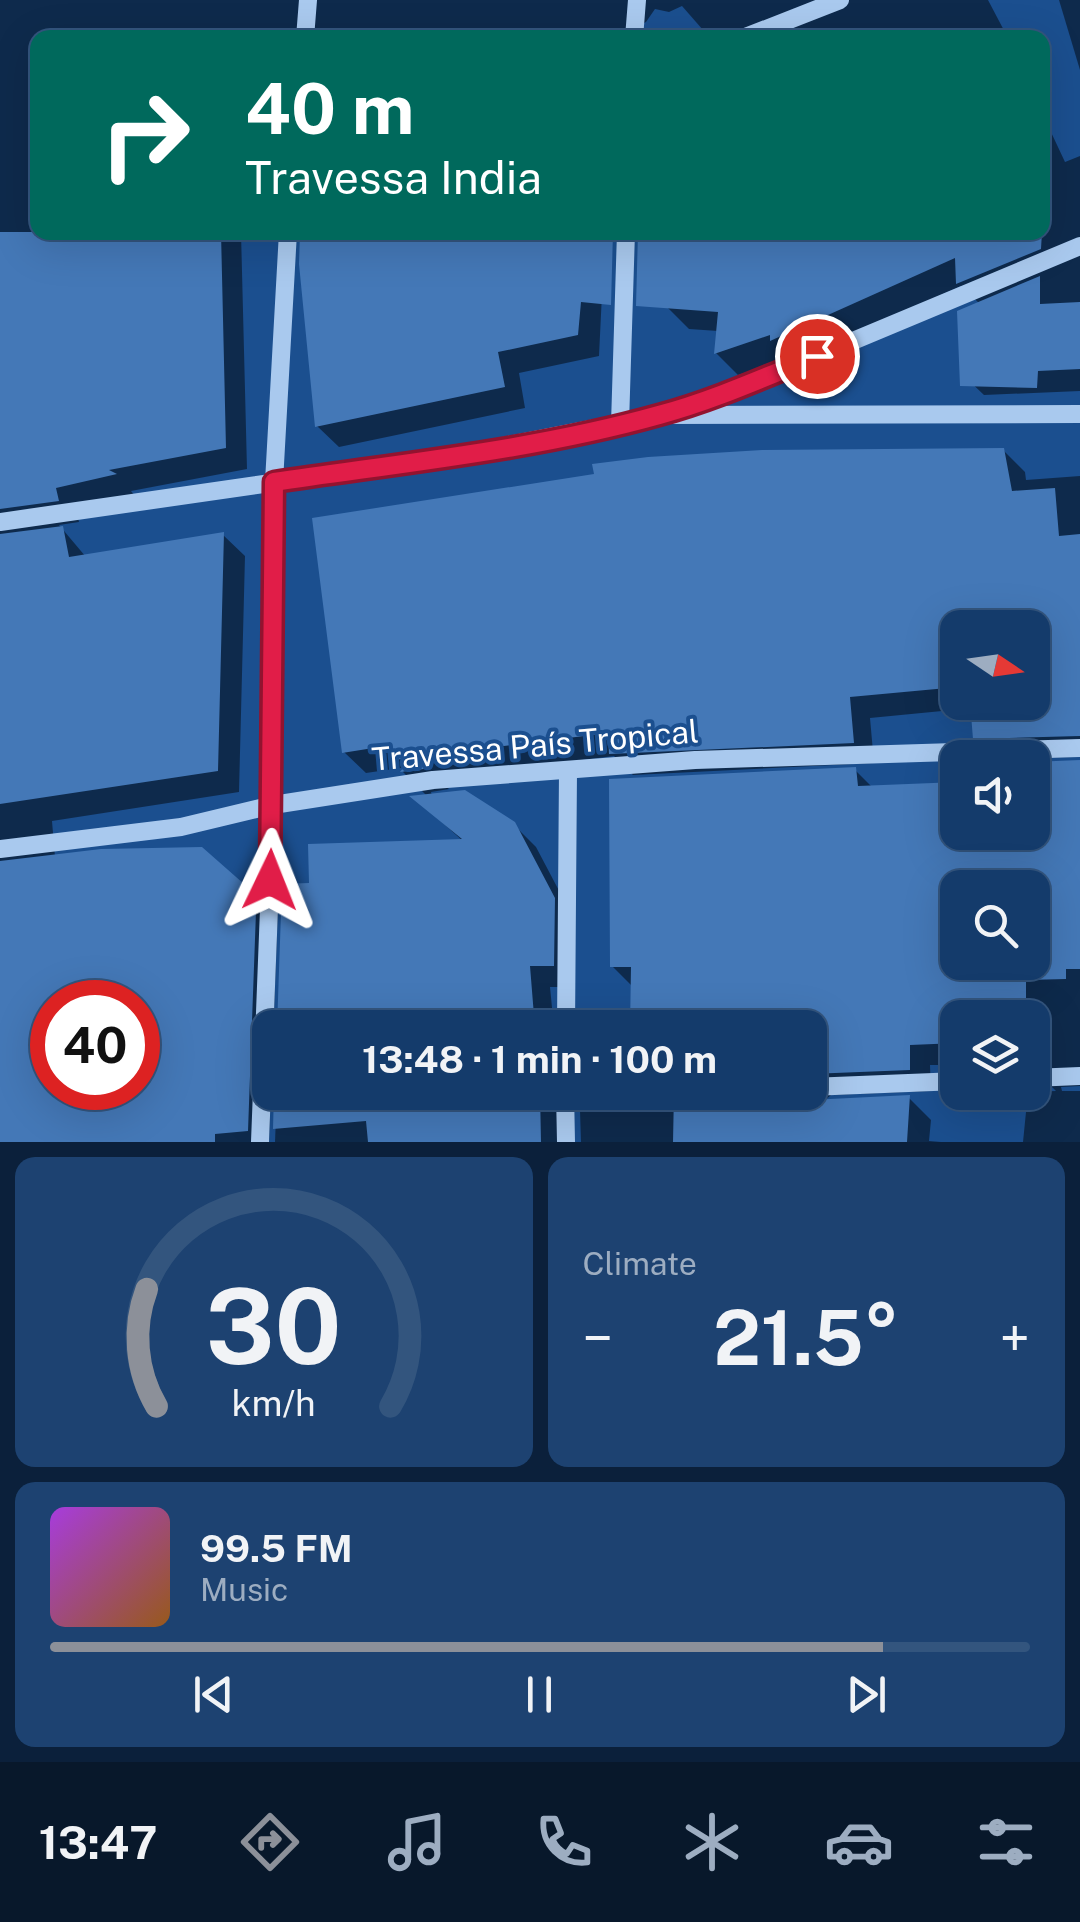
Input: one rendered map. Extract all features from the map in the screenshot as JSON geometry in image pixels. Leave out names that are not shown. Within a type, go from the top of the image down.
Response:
[{"type":"street","points":[[306,30],[308,0]]},
{"type":"street","points":[[635,30],[637,0]]},
{"type":"street","points":[[763,30],[840,0]]},
{"type":"street","points":[[260,1142],[273,805],[274,482],[288,240]]},
{"type":"street","points":[[620,424],[626,240]]},
{"type":"street","points":[[0,522],[438,458],[661,415],[817,356],[1080,246]]},
{"type":"street","points":[[661,415],[1080,414]]},
{"type":"street","name":"Travessa País Tropical","points":[[0,849],[181,828],[273,805],[433,780],[695,760],[1080,748]]},
{"type":"street","points":[[566,1010],[568,770]]},
{"type":"street","points":[[1050,1077],[1080,1076]]},
{"type":"street","points":[[827,1085],[940,1082]]},
{"type":"street","points":[[565,1110],[566,1142]]},
{"type":"building","points":[[0,232],[30,232],[30,240],[221,240],[226,448],[109,470],[117,474],[56,488],[59,501],[0,509]]},
{"type":"building","points":[[300,240],[613,240],[611,305],[581,302],[578,335],[498,352],[505,387],[315,427]]},
{"type":"building","points":[[638,240],[1042,240],[1041,249],[956,284],[955,258],[770,341],[770,335],[714,354],[718,312],[636,306]]},
{"type":"building","points":[[1040,276],[1040,304],[1080,302],[1080,369],[1038,371],[1037,388],[960,386],[957,311]]},
{"type":"building","points":[[1004,448],[1012,491],[1055,488],[1059,536],[1080,534],[1080,736],[973,739],[971,720],[1050,720],[1050,610],[940,610],[940,689],[850,697],[854,743],[609,754],[608,733],[415,757],[431,768],[400,772],[411,758],[393,760],[392,745],[342,753],[312,518],[594,474],[592,464],[762,450]]},
{"type":"building","points":[[63,526],[69,557],[224,532],[218,771],[0,804],[0,534]]},
{"type":"building","points":[[1080,760],[1080,969],[1066,969],[1066,979],[1050,979],[1050,870],[940,870],[940,980],[1026,980],[1026,1000],[940,1000],[940,1044],[910,1045],[910,1070],[827,1073],[827,1010],[630,1010],[631,967],[610,967],[609,779],[856,767],[858,786],[940,783],[940,850],[1050,850],[1050,761]]},
{"type":"building","points":[[465,790],[515,822],[555,898],[554,966],[530,966],[534,1010],[278,1010],[282,884],[309,883],[308,844],[462,839],[409,796]]},
{"type":"building","points":[[202,847],[244,884],[257,884],[248,1131],[215,1134],[215,1142],[0,1142],[0,861],[101,849]]},
{"type":"building","points":[[910,1095],[907,1142],[673,1142],[674,1110],[827,1110],[827,1099]]},
{"type":"building","points":[[274,1110],[540,1110],[541,1142],[368,1142],[366,1121],[273,1129]]},
{"type":"route","points":[[270,880],[274,482],[438,458],[661,415],[817,356]]}]
